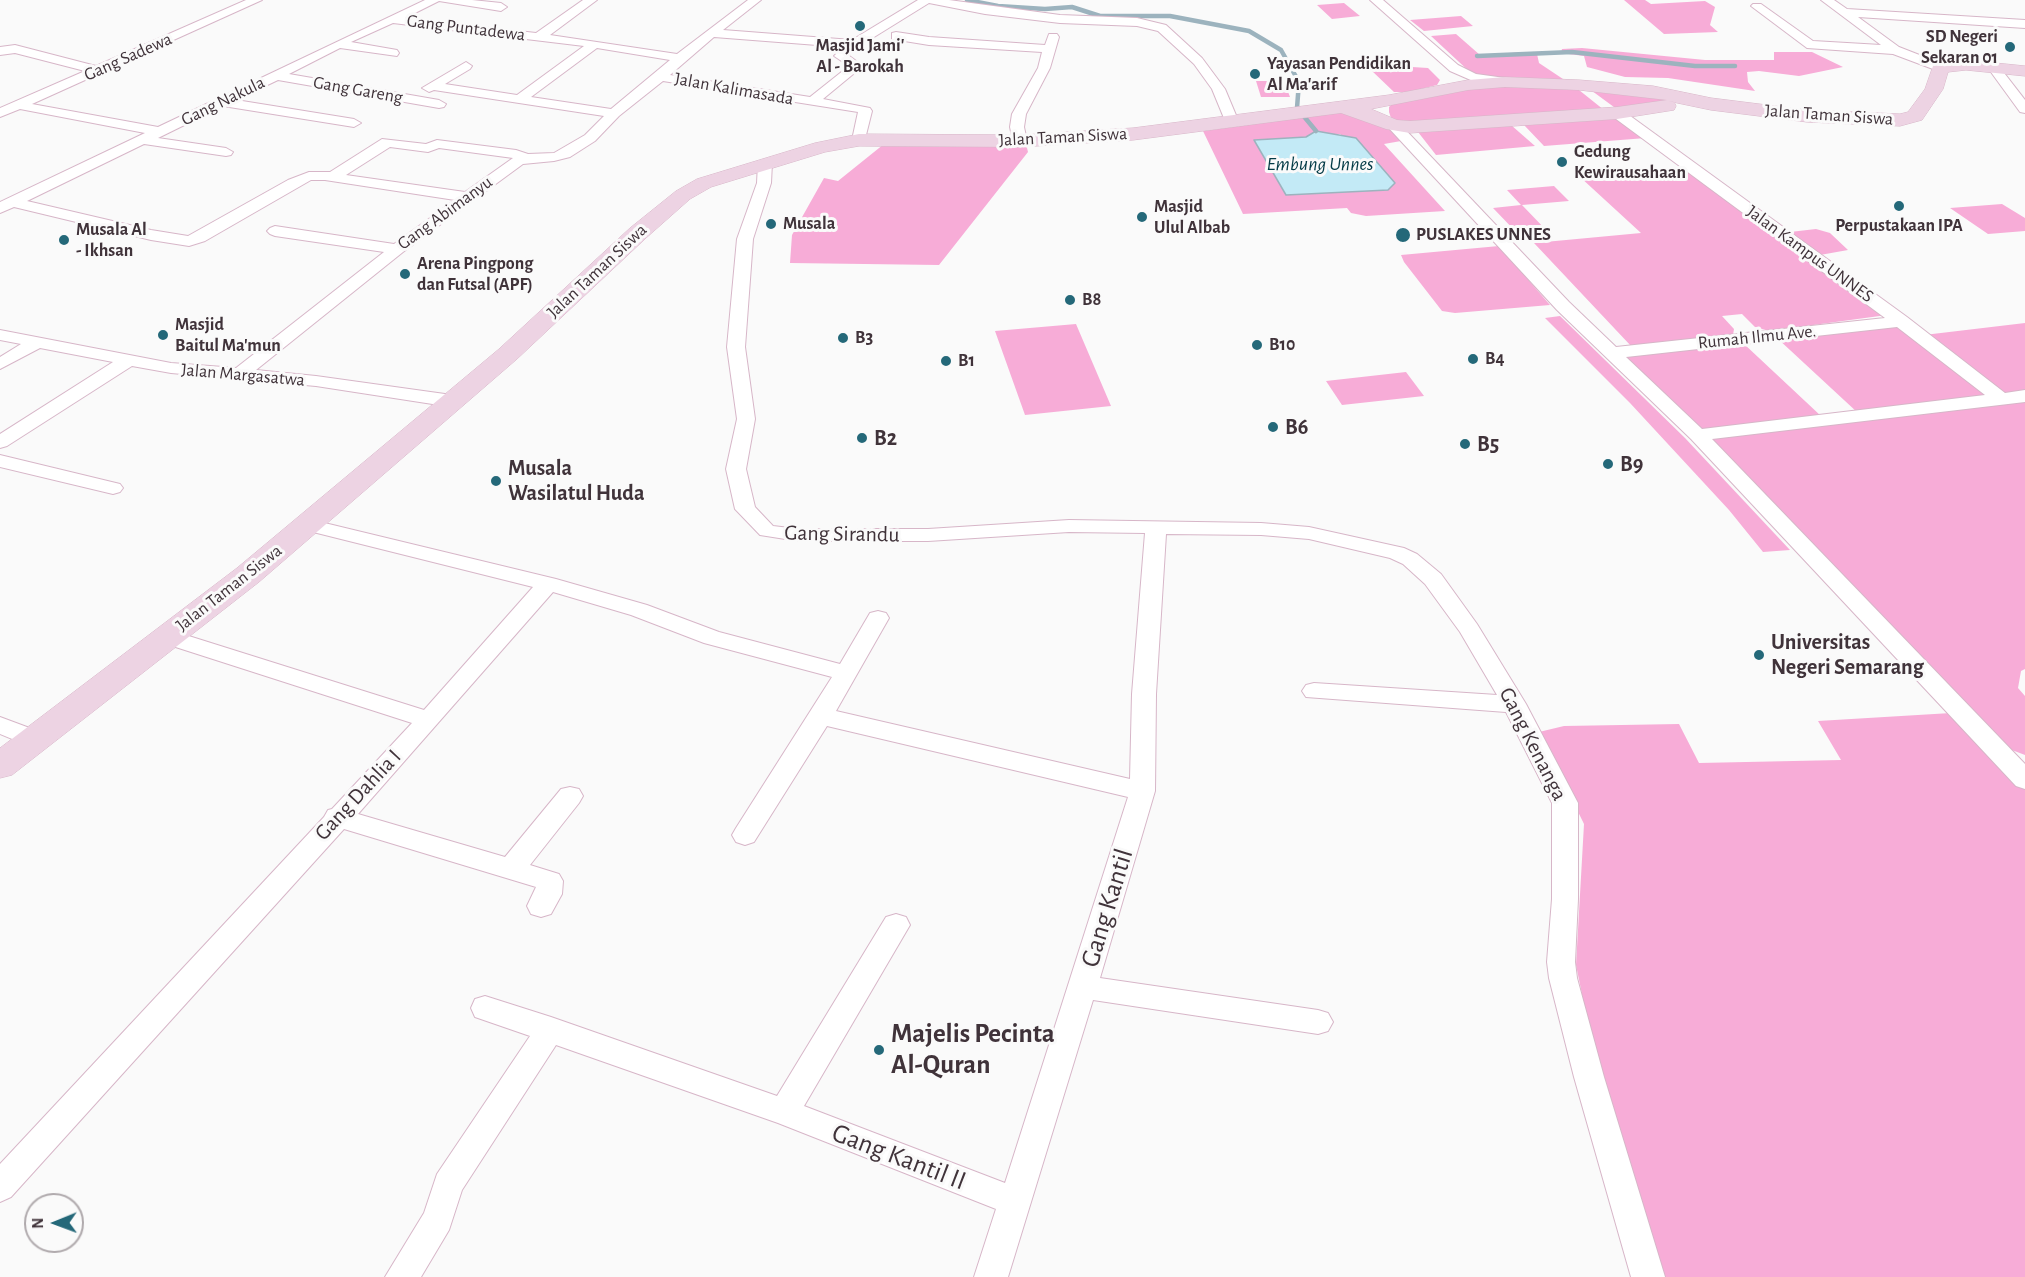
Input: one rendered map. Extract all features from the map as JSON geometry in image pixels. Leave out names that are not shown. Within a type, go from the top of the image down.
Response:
[{"type":"main road","points":[[1941,68],[1959,65],[2025,71]]},
{"type":"main road","name":"Jalan Taman Siswa","points":[[0,766],[248,575],[508,354],[638,233],[683,195],[704,183],[822,147],[859,140],[881,138],[1020,141],[1124,135],[1334,108],[1363,109],[1442,90],[1505,82],[1580,85],[1653,92],[1711,104],[1807,116],[1900,120],[1915,116],[1934,89],[1941,68]]},
{"type":"main road","points":[[1580,85],[1617,113]]},
{"type":"main road","points":[[1389,101],[1383,107],[1390,123]]},
{"type":"main road","name":"Jalan Taman Siswa","points":[[1363,109],[1390,123],[1426,127],[1711,104]]},
{"type":"street","name":"Gang Sadewa","points":[[0,113],[256,0]]},
{"type":"street","name":"Gang Nakula","points":[[6,205],[434,0]]},
{"type":"street","points":[[444,0],[501,7]]},
{"type":"street","points":[[539,37],[591,0]]},
{"type":"street","points":[[679,58],[754,0]]},
{"type":"street","points":[[811,102],[857,66],[840,56],[854,44],[928,0],[1060,19],[1137,22],[1162,28],[1198,61],[1218,89],[1230,120]]},
{"type":"street","points":[[1364,0],[1454,68],[1473,77],[1505,82]]},
{"type":"street","points":[[1376,0],[1388,18],[1444,71],[1448,83],[1442,90]]},
{"type":"street","points":[[1827,0],[1895,50],[1941,68]]},
{"type":"street","points":[[1757,6],[1811,45],[1895,50]]},
{"type":"street","points":[[1847,13],[2025,24]]},
{"type":"street","points":[[1020,141],[1017,127],[1019,114],[1044,68],[1060,19]]},
{"type":"street","name":"Gang Puntadewa","points":[[394,20],[539,37]]},
{"type":"street","points":[[711,33],[854,44]]},
{"type":"street","points":[[897,36],[929,41],[1049,49]]},
{"type":"street","name":"Jalan Kalimasada","points":[[539,37],[679,58]]},
{"type":"street","points":[[338,44],[393,53]]},
{"type":"street","points":[[521,98],[595,44]]},
{"type":"street","points":[[0,51],[15,50],[98,70]]},
{"type":"street","name":"Jalan Kalimasada","points":[[660,77],[679,58]]},
{"type":"street","points":[[410,99],[466,66]]},
{"type":"street","points":[[1994,68],[2025,109]]},
{"type":"street","name":"Gang Gareng","points":[[276,76],[439,104]]},
{"type":"street","name":"Jalan Kalimasada","points":[[660,77],[863,109],[865,111],[859,140]]},
{"type":"street","name":"Gang Abimanyu","points":[[240,374],[466,197],[518,161],[565,154],[590,138],[614,113],[660,77]]},
{"type":"street","points":[[432,86],[614,113]]},
{"type":"street","points":[[221,102],[354,123]]},
{"type":"street","points":[[18,105],[160,132]]},
{"type":"street","name":"Jalan Kampus UNNES","points":[[1617,113],[1901,321],[2001,399]]},
{"type":"street","points":[[1390,123],[1563,306],[1698,435],[2025,780]]},
{"type":"street","points":[[144,140],[226,152]]},
{"type":"street","points":[[333,177],[387,142],[428,148],[436,144],[516,154],[527,158]]},
{"type":"street","name":"Gang Sirandu","points":[[765,163],[764,183],[745,239],[736,347],[746,419],[736,470],[745,509],[767,531],[798,535],[916,535],[1058,526],[1156,527]]},
{"type":"street","name":"Gang Nakula","points":[[6,205],[189,241],[199,238],[302,178],[318,175],[466,197]]},
{"type":"street","points":[[275,231],[397,249]]},
{"type":"street","name":"Rumah Ilmu Ave.","points":[[1612,353],[1901,321]]},
{"type":"street","name":"Jalan Margasatwa","points":[[0,334],[171,368],[316,381],[452,401]]},
{"type":"street","points":[[0,364],[38,342]]},
{"type":"street","points":[[0,442],[129,360]]},
{"type":"street","points":[[1698,435],[2025,396]]},
{"type":"street","points":[[0,461],[113,488]]},
{"type":"street","points":[[308,525],[548,584],[639,610],[712,638],[846,673]]},
{"type":"street","name":"Gang Kenanga","points":[[1156,527],[1261,529],[1309,534],[1397,553],[1410,559],[1433,579],[1451,603],[1514,704],[1565,803],[1565,899],[1561,962],[1563,978],[1589,1077],[1648,1277]]},
{"type":"street","name":"Gang Kantil","points":[[991,1277],[1083,987],[1142,791],[1144,694],[1156,527]]},
{"type":"street","name":"Gang Dahlia I","points":[[0,1187],[337,817],[429,720],[548,584]]},
{"type":"street","points":[[745,835],[821,716],[878,618]]},
{"type":"street","points":[[168,637],[429,720]]},
{"type":"street","points":[[1314,691],[1514,704]]},
{"type":"street","points":[[821,716],[1142,791]]},
{"type":"street","points":[[0,725],[34,739]]},
{"type":"street","points":[[1991,746],[2025,759]]},
{"type":"street","points":[[511,869],[570,796]]},
{"type":"street","points":[[337,817],[550,881],[549,894],[541,906]]},
{"type":"street","points":[[784,1112],[896,925]]},
{"type":"street","points":[[1083,987],[1318,1022]]},
{"type":"street","name":"Gang Kantil II","points":[[485,1008],[551,1029],[784,1112],[1014,1201]]},
{"type":"street","points":[[402,1277],[438,1219],[448,1184],[551,1029]]},
{"type":"shaded area","points":[[1624,0],[1645,0],[1651,4],[1705,1],[1715,7],[1710,25],[1718,32],[1664,34]]},
{"type":"shaded area","points":[[1344,3],[1360,16],[1332,19],[1317,5]]},
{"type":"shaded area","points":[[1461,16],[1473,26],[1424,31],[1410,20]]},
{"type":"shaded area","points":[[1456,34],[1480,55],[1525,52],[1537,54],[1539,63],[1566,81],[1499,79],[1472,74],[1431,36]]},
{"type":"shaded area","points":[[1582,48],[1705,60],[1774,60],[1774,52],[1812,52],[1843,67],[1799,76],[1759,71],[1747,72],[1748,82],[1755,91],[1668,78],[1625,77],[1587,67],[1584,56],[1561,53],[1562,49]]},
{"type":"shaded area","points":[[1412,67],[1428,68],[1440,80],[1437,85],[1409,92],[1394,92],[1372,71]]},
{"type":"shaded area","points":[[1256,81],[1284,81],[1290,97],[1261,97]]},
{"type":"shaded area","points":[[1512,84],[1579,90],[1604,110],[1426,125],[1392,121],[1389,112],[1389,107],[1393,103],[1471,86]]},
{"type":"shaded area","points":[[1588,88],[1694,102],[1672,102],[1618,110]]},
{"type":"shaded area","points":[[1351,113],[1388,127],[1396,135],[1401,141],[1384,144],[1445,211],[1366,216],[1351,213],[1347,208],[1243,214],[1203,131]],"holes":[[[1316,131],[1331,135],[1341,134],[1286,195],[1254,140],[1307,137]]]},
{"type":"shaded area","points":[[1616,117],[1646,138],[1544,146],[1524,125]]},
{"type":"shaded area","points":[[1511,125],[1535,146],[1436,155],[1418,132]]},
{"type":"shaded area","points":[[884,144],[1026,144],[1028,152],[939,265],[790,263],[792,235],[824,178],[838,181]]},
{"type":"shaded area","points":[[1690,169],[1887,315],[1769,331],[1755,327],[1742,314],[1722,316],[1734,329],[1733,335],[1631,346],[1534,243],[1641,233],[1580,177]]},
{"type":"shaded area","points":[[1554,186],[1569,201],[1522,205],[1548,232],[1518,234],[1493,208],[1521,205],[1507,190]]},
{"type":"shaded area","points":[[2002,204],[2025,218],[2025,231],[1988,234],[1950,208]]},
{"type":"shaded area","points":[[1816,229],[1830,233],[1848,250],[1820,255],[1790,232]]},
{"type":"shaded area","points":[[1499,246],[1550,305],[1455,313],[1442,311],[1401,255]]},
{"type":"shaded area","points":[[1560,316],[1685,438],[1790,550],[1763,552],[1729,510],[1630,403],[1545,318]]},
{"type":"shaded area","points":[[2025,323],[2025,392],[2002,394],[1924,335]]},
{"type":"shaded area","points":[[1076,324],[1111,406],[1025,415],[995,331]]},
{"type":"shaded area","points":[[1901,325],[1991,396],[1858,413],[1777,338]]},
{"type":"shaded area","points":[[1743,343],[1821,416],[1700,430],[1624,356]]},
{"type":"shaded area","points":[[1406,372],[1424,396],[1342,405],[1326,381]]},
{"type":"shaded area","points":[[2025,399],[2025,669],[2021,671],[2018,688],[2025,696],[2025,755],[1996,744],[1708,438]]},
{"type":"shaded area","points":[[1951,713],[2025,788],[2025,1277],[1661,1277],[1596,1063],[1576,965],[1584,824],[1539,732],[1564,726],[1679,724],[1699,763],[1841,760],[1818,721]]},
{"type":"water","name":"Embung Unnes","points":[[1316,131],[1356,138],[1395,183],[1388,190],[1286,195],[1254,140],[1306,137]]},
{"type":"waterway","points":[[967,0],[998,6],[1045,9],[1072,7],[1100,16],[1170,16],[1249,31],[1281,50],[1290,66]]},
{"type":"waterway","points":[[1477,56],[1572,52],[1695,66],[1735,66]]},
{"type":"waterway","points":[[1290,66],[1320,68]]},
{"type":"waterway","points":[[1290,66],[1299,82],[1297,108],[1316,131]]},
{"type":"place","name":"Masjid Jami' Al - Barokah","points":[[860,26]]},
{"type":"place","name":"SD Negeri Sekaran 01","points":[[2010,47]]},
{"type":"place","name":"Yayasan Pendidikan Al Ma'arif","points":[[1255,74]]},
{"type":"place","name":"Gedung Kewirausahaan","points":[[1562,162]]},
{"type":"place","name":"Perpustakaan IPA","points":[[1899,206]]},
{"type":"place","name":"Masjid Ulul Albab","points":[[1142,217]]},
{"type":"place","name":"Musala","points":[[771,224]]},
{"type":"place","name":"PUSLAKES UNNES","points":[[1403,235]]},
{"type":"place","name":"Musala Al - Ikhsan","points":[[64,240]]},
{"type":"place","name":"Arena Pingpong dan Futsal (APF)","points":[[405,274]]},
{"type":"place","name":"B8","points":[[1070,300]]},
{"type":"place","name":"Masjid Baitul Ma'mun","points":[[163,335]]},
{"type":"place","name":"B3","points":[[843,338]]},
{"type":"place","name":"B10","points":[[1257,345]]},
{"type":"place","name":"B4","points":[[1473,359]]},
{"type":"place","name":"B1","points":[[946,361]]},
{"type":"place","name":"B6","points":[[1273,427]]},
{"type":"place","name":"B2","points":[[862,438]]},
{"type":"place","name":"B5","points":[[1465,444]]},
{"type":"place","name":"B9","points":[[1608,464]]},
{"type":"place","name":"Musala Wasilatul Huda","points":[[496,481]]},
{"type":"place","name":"Universitas Negeri Semarang","points":[[1759,655]]},
{"type":"place","name":"Majelis Pecinta Al-Quran","points":[[879,1050]]}]
